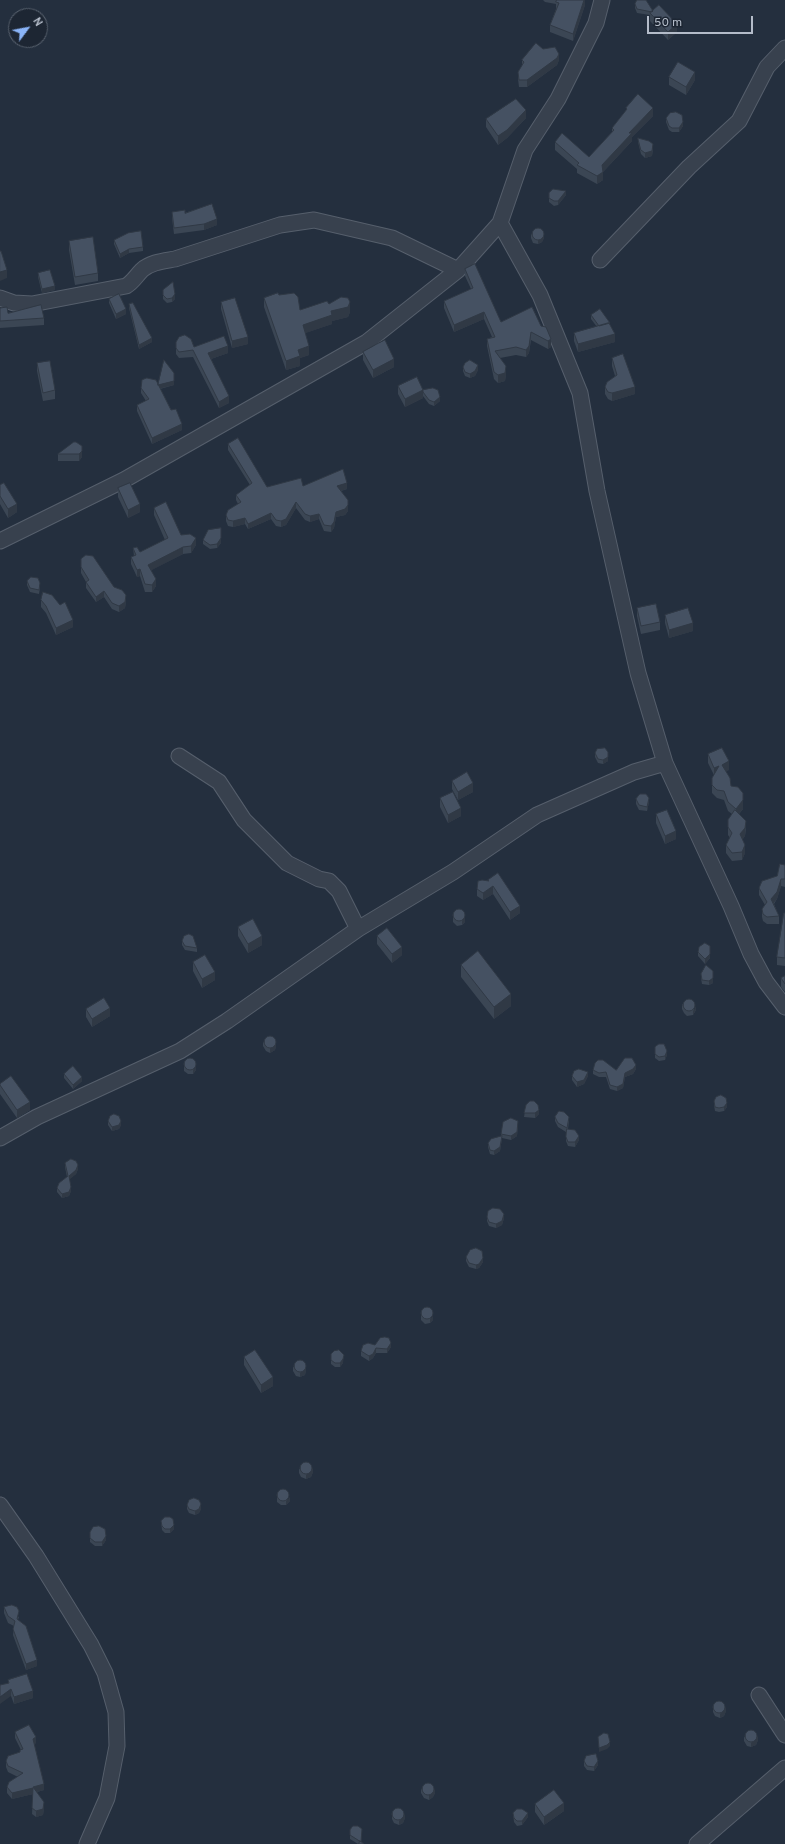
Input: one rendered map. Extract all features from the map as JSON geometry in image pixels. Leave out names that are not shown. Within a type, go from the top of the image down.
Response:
[{"type":"street","points":[[0,541],[124,480],[367,342],[458,270],[500,223],[525,150],[558,99],[596,23],[602,0]]},
{"type":"street","points":[[600,260],[689,167],[739,121],[767,67],[785,48]]},
{"type":"street","points":[[0,298],[14,303],[32,304],[126,286],[131,283],[142,270],[158,262],[175,259],[280,225],[314,220],[392,238],[458,270]]},
{"type":"street","points":[[500,223],[540,295],[580,393],[597,491],[621,588],[638,672],[665,763],[731,906],[751,954],[766,982],[785,1007]]},
{"type":"street","points":[[179,756],[219,782],[244,820],[287,863],[319,879],[329,881],[339,891],[358,929]]},
{"type":"street","points":[[0,1138],[38,1117],[180,1051],[234,1017],[358,929],[453,872],[538,815],[634,772],[665,763]]},
{"type":"street","points":[[0,1505],[36,1556],[91,1645],[105,1673],[116,1712],[117,1746],[107,1798],[87,1844]]},
{"type":"street","points":[[759,1695],[785,1735]]},
{"type":"street","points":[[697,1844],[785,1768]]},
{"type":"building","points":[[557,0],[584,0],[573,34],[550,25],[559,3],[556,2]]},
{"type":"building","points":[[637,0],[646,0],[653,11],[637,9],[635,4]]},
{"type":"building","points":[[659,5],[677,24],[668,32],[650,13]]},
{"type":"building","points":[[536,43],[543,49],[555,47],[559,54],[557,58],[527,80],[519,80],[518,72],[524,62],[522,60]]},
{"type":"building","points":[[678,62],[695,72],[686,87],[669,77]]},
{"type":"building","points":[[638,94],[653,108],[629,133],[632,133],[602,165],[603,172],[597,176],[577,165],[579,163],[555,142],[562,133],[589,157],[614,130],[612,128]]},
{"type":"building","points":[[516,99],[526,110],[507,130],[498,136],[486,119]]},
{"type":"building","points":[[676,112],[682,115],[683,122],[679,128],[672,128],[669,126],[666,118],[670,113]]},
{"type":"building","points":[[638,138],[649,141],[653,144],[652,151],[645,153],[641,150]]},
{"type":"building","points":[[553,189],[566,191],[558,201],[554,201],[549,198],[549,193]]},
{"type":"building","points":[[212,204],[217,219],[204,224],[174,228],[172,212],[185,210],[185,213]]},
{"type":"building","points":[[536,228],[540,228],[544,234],[540,240],[536,240],[532,236],[532,232]]},
{"type":"building","points":[[141,231],[143,247],[129,249],[120,254],[114,240],[128,233]]},
{"type":"building","points":[[93,237],[98,273],[75,277],[69,241]]},
{"type":"building","points":[[0,251],[7,270],[0,272]]},
{"type":"building","points":[[475,264],[501,322],[532,307],[541,326],[546,327],[551,339],[548,341],[531,332],[529,346],[526,350],[516,347],[495,351],[506,366],[505,373],[498,375],[494,372],[487,339],[495,337],[484,312],[454,325],[444,301],[473,288],[465,269]]},
{"type":"building","points":[[50,270],[55,286],[42,289],[38,273]]},
{"type":"building","points":[[173,282],[175,294],[172,298],[167,299],[163,295],[163,290]]},
{"type":"building","points":[[278,293],[279,295],[294,293],[298,297],[300,310],[327,301],[329,304],[341,297],[348,298],[350,302],[348,307],[331,311],[332,315],[303,325],[309,346],[298,350],[300,356],[286,361],[264,298]]},
{"type":"building","points":[[119,294],[126,309],[116,314],[109,299]]},
{"type":"building","points":[[235,298],[248,337],[232,341],[221,302]]},
{"type":"building","points":[[133,303],[152,338],[139,345],[129,304]]},
{"type":"building","points":[[41,305],[44,318],[0,321],[0,308],[7,307],[8,313]]},
{"type":"building","points":[[600,309],[610,323],[599,326],[591,315]]},
{"type":"building","points":[[609,323],[615,334],[578,344],[574,333]]},
{"type":"building","points":[[185,335],[191,339],[194,347],[224,336],[228,346],[208,353],[229,396],[219,402],[193,350],[179,352],[176,348],[176,342],[179,337]]},
{"type":"building","points":[[385,340],[394,359],[373,370],[363,352]]},
{"type":"building","points":[[623,354],[635,387],[612,393],[608,392],[605,387],[607,382],[617,375],[612,358]]},
{"type":"building","points":[[164,360],[174,373],[174,381],[158,385]]},
{"type":"building","points":[[470,360],[478,365],[475,371],[470,374],[465,372],[463,367],[465,363]]},
{"type":"building","points":[[50,361],[55,390],[43,393],[37,363]]},
{"type":"building","points":[[417,377],[423,390],[405,399],[398,386]]},
{"type":"building","points":[[147,378],[156,380],[171,410],[176,409],[182,424],[152,438],[137,405],[149,399],[141,388],[142,380]]},
{"type":"building","points":[[433,388],[438,390],[440,397],[434,402],[429,400],[423,392],[423,390]]},
{"type":"building","points":[[238,438],[267,487],[301,478],[303,486],[343,469],[347,483],[337,486],[348,500],[348,505],[345,509],[336,512],[334,522],[331,526],[324,525],[319,514],[310,516],[305,514],[296,502],[286,519],[281,521],[276,520],[271,513],[248,524],[245,518],[233,521],[228,520],[226,515],[228,510],[241,502],[236,495],[252,483],[228,444]]},
{"type":"building","points":[[74,442],[82,446],[82,451],[79,454],[58,454]]},
{"type":"building","points":[[4,483],[17,504],[8,509],[0,496],[0,485]]},
{"type":"building","points":[[130,483],[140,504],[128,510],[118,488]]},
{"type":"building","points":[[166,502],[181,535],[190,534],[196,538],[191,546],[183,547],[148,565],[156,579],[152,585],[145,584],[140,569],[137,570],[131,557],[136,555],[133,548],[137,547],[140,552],[168,538],[154,508]]},
{"type":"building","points":[[221,528],[221,538],[217,544],[210,545],[203,540],[208,530]]},
{"type":"building","points":[[86,555],[93,556],[114,587],[122,590],[126,595],[125,602],[119,606],[112,603],[104,591],[96,597],[86,582],[89,580],[81,567],[81,559]]},
{"type":"building","points":[[31,577],[38,578],[40,583],[39,590],[30,588],[27,581]]},
{"type":"building","points":[[43,592],[52,595],[60,605],[65,602],[73,620],[56,628],[46,606],[41,600]]},
{"type":"building","points":[[656,604],[660,622],[641,626],[637,608]]},
{"type":"building","points":[[688,608],[693,623],[669,630],[665,615]]},
{"type":"building","points":[[605,748],[608,752],[608,757],[603,760],[598,759],[595,753],[597,749]]},
{"type":"building","points":[[722,748],[729,761],[722,765],[730,778],[731,786],[738,787],[743,793],[743,800],[736,809],[728,802],[724,791],[717,790],[712,785],[712,778],[719,766],[714,768],[708,754]]},
{"type":"building","points":[[467,772],[473,783],[458,792],[452,781]]},
{"type":"building","points":[[453,792],[461,808],[448,815],[440,798]]},
{"type":"building","points":[[640,794],[646,794],[649,798],[647,807],[639,805],[636,799]]},
{"type":"building","points":[[667,810],[676,831],[665,836],[656,814]]},
{"type":"building","points":[[735,810],[746,821],[745,828],[740,834],[745,845],[742,852],[732,853],[726,845],[732,833],[728,827],[728,820]]},
{"type":"building","points":[[780,864],[785,865],[785,879],[781,879],[777,892],[771,899],[779,916],[767,917],[763,914],[762,909],[767,902],[759,888],[762,881],[777,876]]},
{"type":"building","points":[[498,873],[520,906],[510,912],[493,886],[483,893],[477,889],[478,881],[489,881],[488,880]]},
{"type":"building","points":[[457,909],[461,909],[465,915],[461,921],[457,921],[453,917],[453,913]]},
{"type":"building","points":[[785,913],[785,958],[777,957]]},
{"type":"building","points":[[253,919],[262,936],[248,944],[238,927]]},
{"type":"building","points":[[387,928],[402,947],[392,954],[377,936]]},
{"type":"building","points":[[189,934],[193,936],[197,948],[185,946],[182,941],[184,936]]},
{"type":"building","points":[[705,943],[710,946],[710,954],[705,959],[698,952],[699,947]]},
{"type":"building","points":[[478,951],[511,994],[494,1007],[461,965]]},
{"type":"building","points":[[205,955],[215,972],[202,979],[193,962]]},
{"type":"building","points":[[706,965],[713,971],[713,978],[709,981],[702,980],[701,974]]},
{"type":"building","points":[[785,976],[785,984],[781,978]]},
{"type":"building","points":[[104,998],[110,1008],[92,1019],[86,1009]]},
{"type":"building","points":[[691,999],[694,1000],[694,1010],[687,1011],[684,1010],[683,1003],[684,1000]]},
{"type":"building","points":[[268,1036],[272,1036],[276,1042],[272,1048],[268,1048],[264,1044],[264,1040]]},
{"type":"building","points":[[659,1044],[664,1044],[667,1051],[665,1056],[659,1057],[655,1054],[655,1047]]},
{"type":"building","points":[[188,1058],[192,1058],[196,1064],[192,1070],[188,1070],[184,1066],[184,1062]]},
{"type":"building","points":[[625,1058],[632,1058],[636,1065],[633,1069],[625,1073],[623,1084],[617,1087],[610,1085],[606,1072],[599,1073],[593,1070],[595,1063],[598,1060],[603,1060],[616,1070]]},
{"type":"building","points":[[73,1066],[82,1077],[73,1085],[64,1074]]},
{"type":"building","points":[[579,1069],[588,1072],[584,1080],[577,1082],[572,1076],[574,1071]]},
{"type":"building","points":[[11,1076],[30,1102],[17,1110],[0,1085]]},
{"type":"building","points":[[721,1095],[726,1098],[727,1103],[724,1107],[715,1107],[714,1101],[716,1097]]},
{"type":"building","points":[[530,1101],[534,1101],[538,1105],[539,1110],[535,1113],[524,1113],[526,1105]]},
{"type":"building","points":[[559,1111],[564,1112],[569,1117],[567,1128],[558,1123],[555,1117]]},
{"type":"building","points":[[114,1114],[119,1116],[121,1121],[119,1125],[112,1127],[108,1121],[110,1116]]},
{"type":"building","points":[[511,1118],[518,1121],[517,1132],[511,1136],[501,1134],[503,1122]]},
{"type":"building","points":[[567,1129],[575,1130],[579,1136],[575,1142],[568,1142],[566,1137]]},
{"type":"building","points":[[502,1136],[500,1147],[494,1151],[490,1150],[488,1143],[491,1139]]},
{"type":"building","points":[[71,1159],[76,1161],[78,1165],[76,1170],[69,1176],[71,1187],[69,1192],[62,1194],[57,1188],[59,1183],[68,1176],[65,1163]]},
{"type":"building","points":[[493,1208],[500,1209],[504,1214],[502,1221],[496,1224],[489,1222],[487,1217],[488,1211]]},
{"type":"building","points":[[476,1248],[482,1251],[483,1258],[479,1264],[476,1265],[469,1263],[466,1257],[470,1250]]},
{"type":"building","points":[[425,1307],[429,1307],[433,1313],[429,1319],[425,1319],[421,1315],[421,1311]]},
{"type":"building","points":[[380,1338],[389,1338],[391,1343],[387,1349],[376,1348],[373,1354],[369,1356],[361,1351],[363,1345],[368,1343],[375,1345]]},
{"type":"building","points":[[255,1350],[273,1377],[261,1385],[244,1357]]},
{"type":"building","points":[[339,1350],[344,1355],[343,1359],[340,1363],[335,1363],[331,1360],[331,1354],[334,1351]]},
{"type":"building","points":[[298,1360],[302,1360],[306,1366],[302,1372],[298,1372],[294,1368],[294,1364]]},
{"type":"building","points":[[304,1462],[308,1462],[312,1468],[308,1474],[304,1474],[300,1470],[300,1466]]},
{"type":"building","points":[[281,1489],[285,1489],[289,1495],[285,1501],[281,1501],[277,1497],[277,1493]]},
{"type":"building","points":[[194,1498],[199,1500],[201,1504],[199,1509],[195,1511],[189,1509],[187,1505],[189,1500]]},
{"type":"building","points":[[165,1517],[170,1517],[173,1519],[174,1525],[170,1529],[165,1529],[162,1526],[161,1521]]},
{"type":"building","points":[[99,1526],[105,1529],[106,1536],[102,1542],[95,1542],[90,1538],[90,1532],[93,1527]]},
{"type":"building","points":[[12,1605],[17,1607],[19,1611],[17,1619],[26,1626],[37,1660],[26,1664],[13,1629],[15,1621],[8,1616],[4,1607]]},
{"type":"building","points":[[27,1674],[33,1691],[14,1697],[11,1689],[0,1697],[0,1685],[9,1683],[8,1680]]},
{"type":"building","points":[[717,1701],[721,1701],[725,1707],[721,1713],[717,1713],[713,1709],[713,1705]]},
{"type":"building","points":[[29,1725],[36,1737],[33,1739],[44,1784],[33,1787],[44,1802],[43,1809],[36,1811],[32,1808],[33,1788],[12,1793],[7,1787],[9,1782],[23,1773],[8,1766],[6,1761],[8,1756],[20,1752],[20,1750],[23,1749],[15,1732]]},
{"type":"building","points":[[749,1730],[753,1730],[757,1736],[753,1742],[749,1742],[745,1738],[745,1734]]},
{"type":"building","points":[[604,1733],[608,1734],[610,1742],[599,1748],[598,1737]]},
{"type":"building","points":[[596,1754],[598,1761],[594,1767],[587,1766],[584,1761],[586,1756]]},
{"type":"building","points":[[426,1783],[430,1783],[434,1789],[430,1795],[426,1795],[422,1791],[422,1787]]},
{"type":"building","points":[[554,1790],[564,1803],[544,1817],[535,1804]]},
{"type":"building","points":[[396,1808],[400,1808],[404,1814],[400,1820],[396,1820],[392,1816],[392,1812]]},
{"type":"building","points":[[517,1809],[522,1809],[528,1813],[522,1821],[517,1821],[514,1818],[513,1813]]},
{"type":"building","points":[[353,1826],[358,1826],[362,1829],[361,1842],[350,1835],[350,1830]]}]
